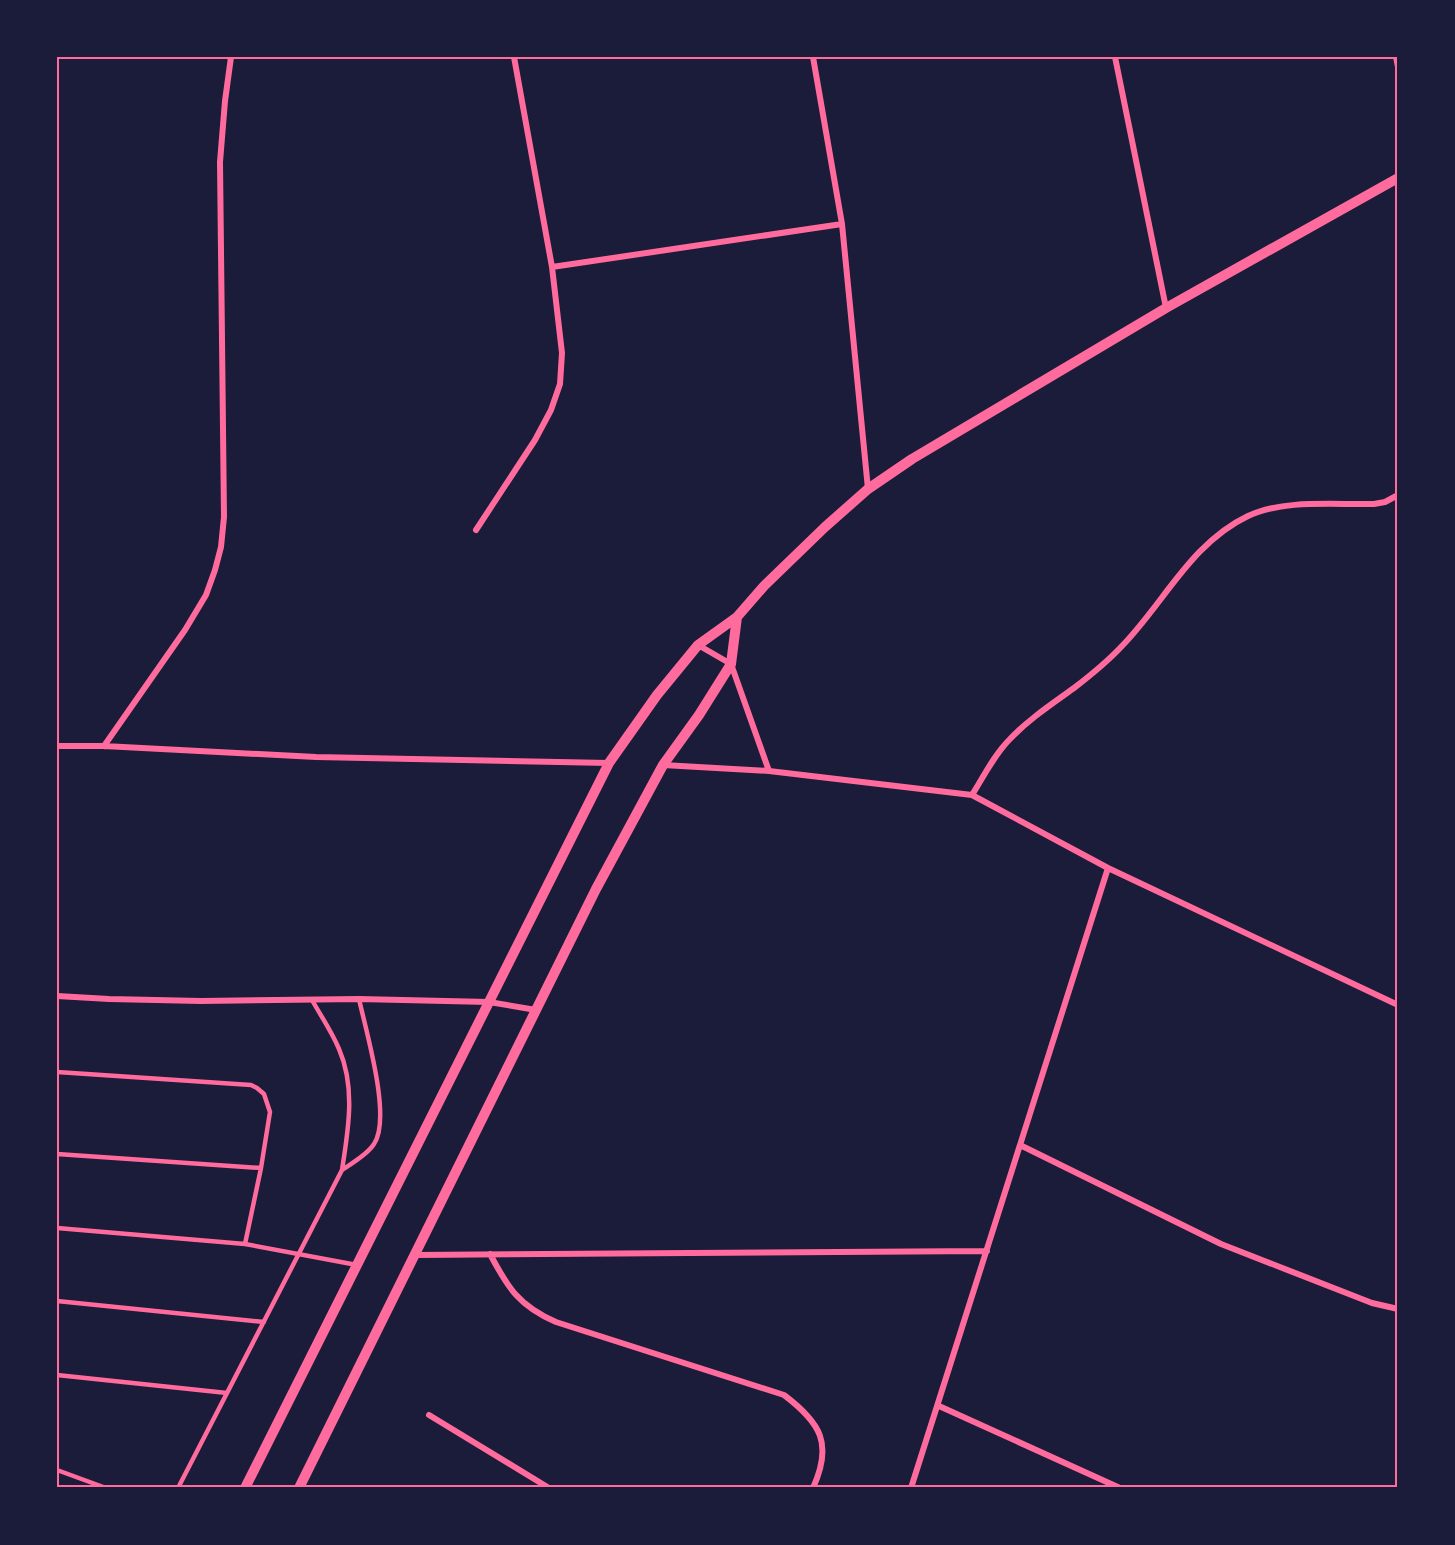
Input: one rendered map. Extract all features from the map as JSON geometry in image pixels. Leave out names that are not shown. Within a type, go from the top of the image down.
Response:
[{"type":"street","points":[[104,746],[206,595],[221,547],[224,517],[220,162],[231,57]]},
{"type":"street","points":[[476,530],[535,440],[551,410],[560,384],[562,353],[552,267],[514,57]]},
{"type":"street","points":[[813,57],[842,224],[868,489]]},
{"type":"street","points":[[1115,57],[1166,308]]},
{"type":"street","points":[[1396,57],[1398,67]]},
{"type":"street","points":[[245,1488],[609,763],[679,666],[698,645],[737,617],[764,586],[825,526],[868,489],[912,459],[1166,308],[1398,178]]},
{"type":"street","points":[[552,267],[842,224]]},
{"type":"street","points":[[972,795],[995,756],[1010,739],[1027,722],[1098,669],[1123,645],[1182,570],[1232,525],[1249,515],[1273,508],[1293,505],[1374,504],[1385,502],[1398,495]]},
{"type":"street","points":[[299,1488],[596,889],[663,765],[699,715],[731,664],[737,617]]},
{"type":"street","points":[[698,645],[731,664],[769,771]]},
{"type":"street","points":[[57,746],[104,746],[316,757],[609,763]]},
{"type":"street","points":[[663,765],[769,771],[972,795],[1108,868],[1398,1005]]},
{"type":"street","points":[[911,1488],[939,1406],[1108,868]]},
{"type":"street","points":[[57,996],[109,999],[359,999],[489,1002],[536,1010]]},
{"type":"street","points":[[1020,1144],[1221,1244],[1372,1303],[1398,1309]]},
{"type":"street","points":[[414,1255],[987,1251]]},
{"type":"street","points":[[490,1254],[505,1283],[522,1302],[539,1314],[784,1395],[801,1408],[814,1424],[823,1442],[823,1456],[813,1488]]},
{"type":"street","points":[[939,1406],[1120,1488]]},
{"type":"street","points":[[429,1414],[549,1488]]},
{"type":"lane","points":[[342,1170],[374,1145],[378,1134],[380,1113],[378,1086],[359,999]]},
{"type":"lane","points":[[178,1488],[342,1170],[349,1128],[350,1100],[347,1075],[340,1050],[312,1000]]},
{"type":"lane","points":[[57,1072],[250,1085],[264,1094],[270,1112],[245,1244]]},
{"type":"lane","points":[[57,1154],[261,1168]]},
{"type":"lane","points":[[57,1228],[245,1244],[357,1265]]},
{"type":"lane","points":[[57,1301],[264,1322]]},
{"type":"lane","points":[[57,1376],[227,1393]]},
{"type":"lane","points":[[57,1470],[106,1488]]}]
